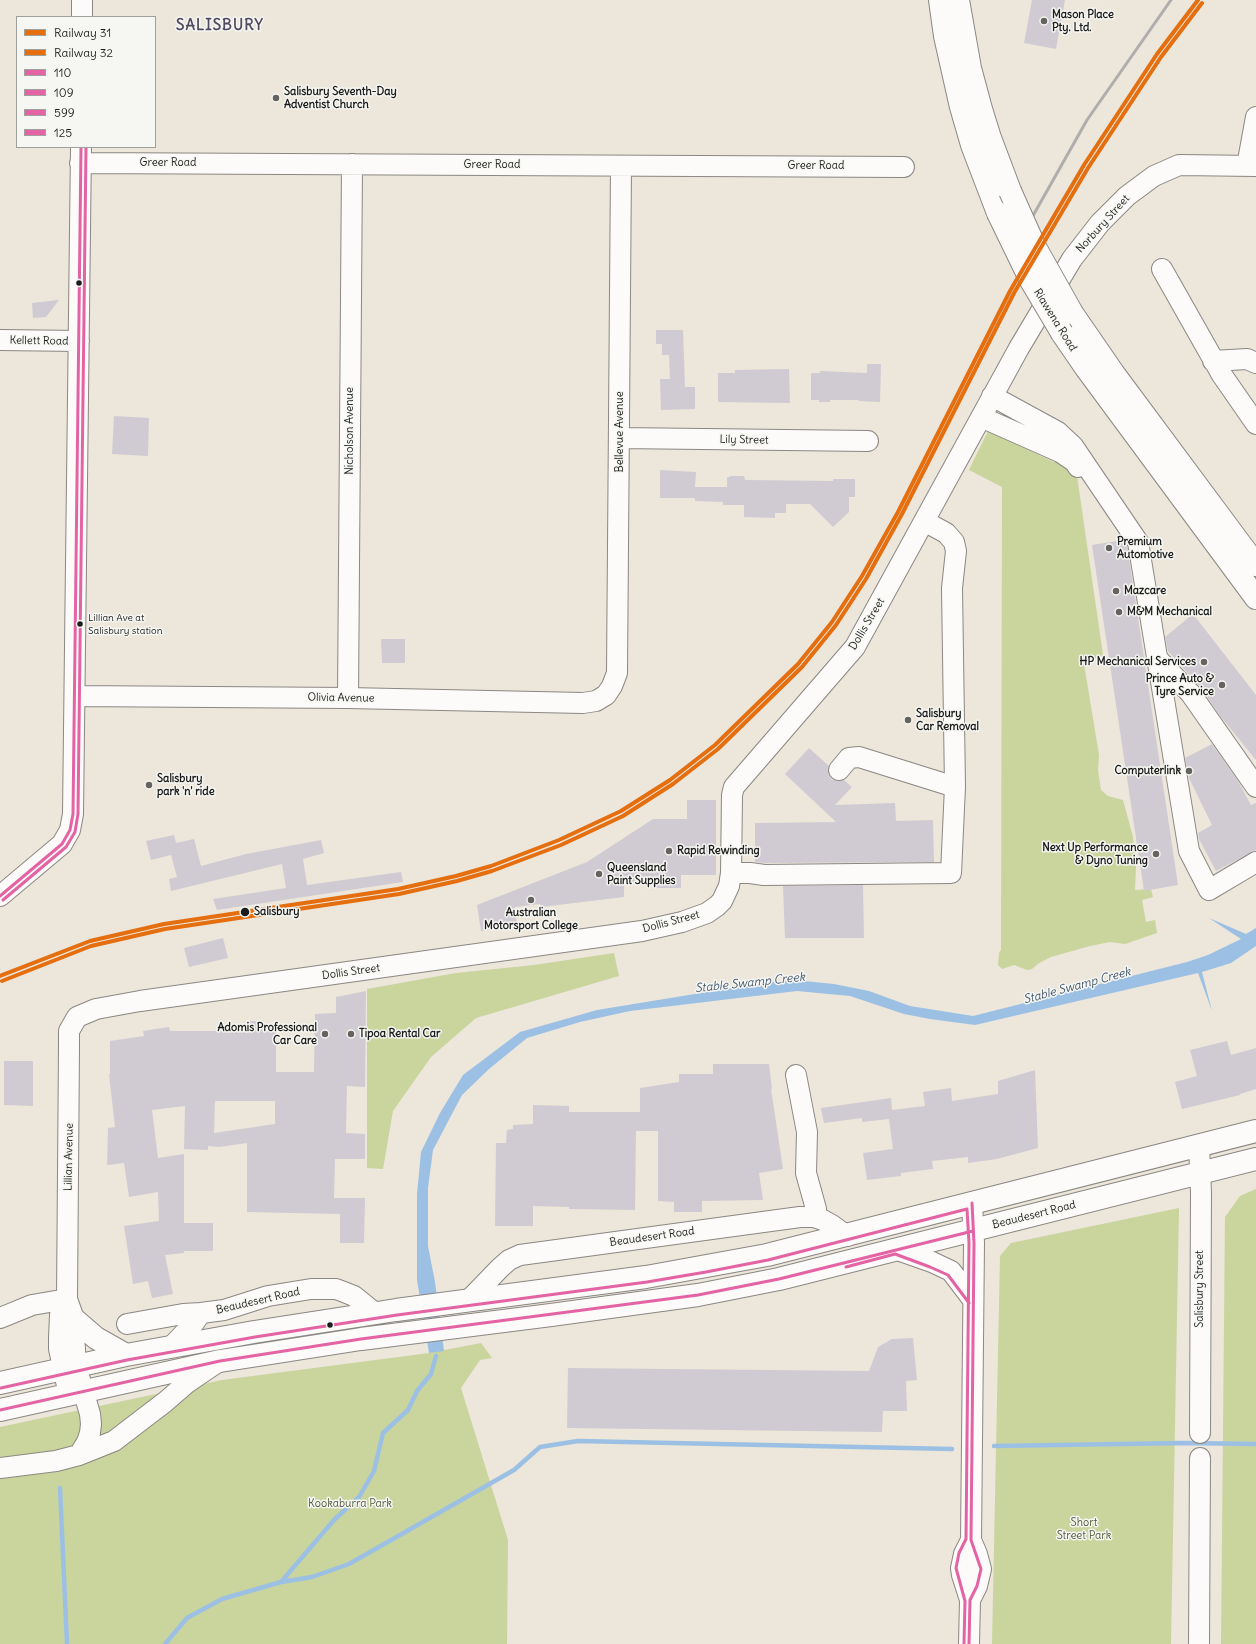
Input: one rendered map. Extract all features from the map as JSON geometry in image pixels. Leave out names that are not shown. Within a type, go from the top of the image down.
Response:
[{"type":"highway","name":"Riawena Road","points":[[940,0],[945,36],[961,107],[974,151],[998,213],[1030,279],[1062,333],[1086,368],[1256,598]]},
{"type":"highway","name":"Riawena Road","points":[[958,0],[970,68],[981,109],[995,153],[1035,247],[1072,313],[1114,374],[1256,565]]},
{"type":"highway","points":[[0,1383],[172,1346],[385,1311],[646,1277],[767,1256],[1256,1131]]},
{"type":"highway","name":"Beaudesert Road","points":[[0,1410],[220,1361],[361,1339],[698,1295],[779,1279],[1256,1159]]},
{"type":"highway","points":[[70,1309],[96,1338],[126,1355]]},
{"type":"street","points":[[82,0],[82,16]]},
{"type":"street","points":[[1252,166],[1256,117]]},
{"type":"street","points":[[0,896],[51,855],[62,844],[70,830],[73,814],[80,155]]},
{"type":"street","name":"Greer Road","points":[[80,155],[352,164],[904,166]]},
{"type":"street","name":"Nicholson Avenue","points":[[348,698],[352,164]]},
{"type":"street","name":"Norbury Street","points":[[1019,348],[1072,259],[1100,223],[1127,196],[1154,176],[1179,165],[1252,166]]},
{"type":"street","name":"Bellevue Avenue","points":[[606,695],[612,686],[617,673],[621,166]]},
{"type":"street","points":[[1162,269],[1222,376],[1256,424]]},
{"type":"street","name":"Kellett Road","points":[[0,340],[79,341]]},
{"type":"street","name":"Dollis Street","points":[[77,1017],[96,1009],[140,1002],[649,929],[682,922],[707,913],[722,901],[730,886],[732,873],[732,795],[734,787],[856,647],[1019,348]]},
{"type":"street","points":[[1214,361],[1247,359],[1256,363]]},
{"type":"street","points":[[992,396],[1058,432],[1073,446],[1138,542],[1189,851],[1209,890],[1256,862]]},
{"type":"street","points":[[981,417],[1060,452],[1075,462],[1138,542]]},
{"type":"street","name":"Lily Street","points":[[620,438],[868,441]]},
{"type":"street","points":[[732,873],[764,875],[952,873],[955,787],[952,588],[956,551],[954,542],[946,532],[924,521]]},
{"type":"street","points":[[1157,658],[1191,694],[1256,787]]},
{"type":"street","name":"Olivia Avenue","points":[[75,696],[348,698],[583,703],[596,701],[606,695]]},
{"type":"street","points":[[839,770],[850,758],[859,756],[955,787]]},
{"type":"street","name":"Lillian Avenue","points":[[76,1394],[70,1367],[69,1031],[77,1017]]},
{"type":"street","points":[[796,1075],[807,1132],[806,1173],[816,1210],[814,1217]]},
{"type":"street","name":"Salisbury Street","points":[[1199,1145],[1200,1433]]},
{"type":"street","points":[[970,1644],[970,1600],[977,1586],[981,1569],[971,1540],[973,1300],[972,1203]]},
{"type":"street","name":"Beaudesert Road","points":[[467,1301],[509,1260],[520,1255],[800,1217],[814,1217],[832,1225],[847,1236]]},
{"type":"street","points":[[895,1249],[932,1262],[951,1271],[973,1300]]},
{"type":"street","name":"Beaudesert Road","points":[[172,1346],[194,1323],[201,1313],[224,1310],[268,1296],[324,1288],[336,1289],[385,1311]]},
{"type":"street","points":[[0,1318],[36,1304],[70,1309]]},
{"type":"street","points":[[126,1324],[184,1314],[201,1313]]},
{"type":"street","name":"Beaudesert Road","points":[[0,1468],[56,1461],[79,1456],[114,1441],[186,1384],[220,1361]]},
{"type":"street","points":[[76,1394],[90,1414],[90,1433],[79,1456]]},
{"type":"street","points":[[1199,1644],[1200,1458]]},
{"type":"green space","points":[[988,431],[1054,462],[1075,462],[1103,655],[1084,664],[1099,755],[1098,770],[1101,790],[1108,796],[1123,800],[1133,837],[1136,867],[1135,890],[1151,889],[1153,897],[1142,900],[1146,922],[1155,920],[1157,933],[1125,944],[1110,942],[1051,957],[1039,963],[1032,969],[1027,970],[1014,965],[1002,969],[998,965],[999,953],[1001,950],[1002,487],[969,470]]},
{"type":"green space","points":[[614,953],[619,976],[476,1018],[431,1057],[393,1111],[383,1169],[367,1168],[367,989],[456,973],[534,965]]},
{"type":"green space","points":[[1256,1189],[1256,1644],[1221,1644],[1225,1217],[1240,1196]]},
{"type":"green space","name":"Short Street Park","points":[[1179,1208],[1171,1644],[992,1644],[1000,1256],[1011,1243]]},
{"type":"green space","name":"Kookaburra Park","points":[[481,1343],[492,1358],[480,1360],[461,1388],[508,1540],[507,1644],[0,1644],[0,1427],[222,1380],[429,1353]]},
{"type":"water","points":[[1209,918],[1246,934],[1256,928],[1256,946],[1231,963],[1202,972],[1212,1011],[1198,973],[975,1025],[904,1014],[850,996],[797,991],[630,1011],[580,1022],[527,1038],[489,1069],[462,1095],[433,1150],[428,1188],[428,1246],[435,1282],[444,1351],[429,1353],[417,1280],[417,1194],[421,1152],[440,1113],[463,1075],[520,1032],[597,1010],[762,983],[794,980],[834,984],[869,991],[910,1006],[973,1016],[1187,962],[1208,955],[1241,939]]},
{"type":"building","name":"Mason Place Pty. Ltd.","points":[[1032,0],[1065,0],[1056,49],[1024,43]]},
{"type":"building","points":[[59,300],[46,317],[33,318],[32,303]]},
{"type":"building","points":[[656,330],[683,330],[685,387],[695,387],[695,409],[661,410],[660,379],[670,379],[669,355],[662,355],[662,344],[656,344]]},
{"type":"building","points":[[867,364],[881,364],[880,402],[830,400],[830,402],[819,402],[819,400],[811,400],[811,373],[820,373],[820,371],[867,373]]},
{"type":"building","points":[[789,369],[790,403],[718,402],[718,373],[735,373],[735,370]]},
{"type":"building","points":[[114,416],[149,418],[148,456],[112,454]]},
{"type":"building","points":[[660,470],[696,472],[695,487],[727,487],[727,477],[730,476],[744,476],[745,480],[833,481],[833,479],[855,479],[855,497],[849,497],[849,512],[833,527],[810,504],[786,504],[786,513],[775,513],[775,518],[744,517],[744,505],[723,505],[723,502],[695,501],[695,498],[660,498]]},
{"type":"building","points":[[1123,540],[1128,551],[1178,885],[1144,891],[1092,545]]},
{"type":"building","points":[[1193,614],[1256,695],[1256,760],[1221,717],[1200,687],[1168,651],[1165,637]]},
{"type":"building","points":[[381,639],[405,639],[405,663],[382,663]]},
{"type":"building","points":[[1212,744],[1238,781],[1251,805],[1256,803],[1256,850],[1216,871],[1199,839],[1198,833],[1212,825],[1189,778],[1185,758]]},
{"type":"building","points":[[809,748],[829,766],[828,774],[831,779],[837,781],[844,780],[852,787],[835,805],[895,803],[896,821],[933,820],[934,862],[755,862],[755,823],[836,822],[785,774]]},
{"type":"building","points":[[687,800],[716,800],[716,875],[681,875],[681,888],[656,888],[656,882],[624,883],[624,897],[541,907],[540,904],[515,907],[517,925],[481,931],[477,905],[587,862],[653,819],[687,819]]},
{"type":"building","points":[[174,835],[176,843],[194,839],[201,866],[246,854],[321,840],[324,853],[303,859],[307,885],[401,872],[403,882],[217,910],[213,899],[286,888],[282,864],[171,891],[169,879],[177,877],[171,855],[151,860],[146,841]]},
{"type":"building","points":[[863,885],[864,938],[785,938],[783,886]]},
{"type":"building","points":[[223,938],[228,958],[189,967],[184,948]]},
{"type":"building","points":[[366,991],[365,1087],[347,1086],[346,1133],[365,1134],[365,1159],[335,1159],[334,1198],[365,1198],[364,1243],[340,1243],[340,1214],[247,1212],[247,1143],[219,1147],[208,1146],[208,1150],[184,1149],[185,1106],[152,1110],[158,1158],[184,1154],[184,1223],[213,1223],[213,1251],[184,1251],[184,1253],[165,1255],[173,1294],[152,1298],[148,1281],[133,1284],[124,1226],[159,1221],[158,1192],[129,1197],[124,1163],[107,1165],[108,1128],[115,1127],[109,1074],[110,1041],[144,1036],[143,1031],[169,1027],[170,1031],[246,1031],[246,1021],[262,1021],[263,1031],[276,1031],[276,1072],[314,1072],[315,1014],[336,1013],[336,997]],"holes":[[[215,1101],[275,1101],[275,1124],[214,1133]]]},
{"type":"building","points":[[1227,1041],[1231,1055],[1256,1048],[1256,1089],[1240,1095],[1182,1109],[1175,1082],[1197,1076],[1190,1050]]},
{"type":"building","points":[[4,1061],[33,1061],[33,1106],[4,1105]]},
{"type":"building","points":[[713,1064],[769,1064],[771,1089],[783,1169],[759,1173],[763,1200],[702,1201],[702,1212],[674,1212],[674,1202],[658,1201],[658,1131],[636,1131],[635,1210],[569,1209],[569,1207],[533,1206],[533,1226],[495,1226],[496,1143],[506,1143],[507,1130],[513,1129],[513,1125],[533,1124],[533,1105],[569,1106],[569,1112],[640,1112],[640,1088],[679,1082],[679,1074],[713,1074]]},
{"type":"building","points":[[1035,1070],[1038,1148],[997,1159],[968,1163],[968,1157],[932,1161],[933,1169],[901,1173],[901,1176],[867,1180],[863,1153],[893,1149],[889,1119],[862,1122],[862,1118],[824,1123],[821,1108],[891,1098],[892,1110],[925,1106],[923,1092],[951,1088],[952,1101],[998,1094],[998,1081]]},
{"type":"building","points":[[913,1338],[917,1380],[906,1381],[907,1411],[883,1411],[882,1432],[567,1428],[568,1368],[869,1371],[878,1347],[892,1339]]},
{"type":"waterway","name":"Stable Swamp Creek","points":[[165,1644],[187,1618],[222,1599],[281,1582],[334,1520],[359,1497],[374,1471],[383,1433],[408,1410],[417,1391],[431,1374],[436,1356]]},
{"type":"waterway","points":[[281,1582],[312,1577],[349,1564],[514,1470],[540,1447],[578,1441],[952,1449]]},
{"type":"waterway","points":[[994,1446],[1184,1443],[1256,1444]]},
{"type":"waterway","points":[[60,1488],[67,1644]]},
{"type":"railway","points":[[1021,237],[1087,120],[1171,0]]},
{"type":"rail line","name":"31","points":[[0,976],[90,941],[164,924],[398,889],[456,876],[491,866],[559,840],[621,811],[670,780],[715,745],[798,664],[832,622],[862,576],[898,512],[1010,291],[1084,165],[1157,54],[1198,0]]},
{"type":"rail line","name":"32","points":[[2,981],[91,946],[165,929],[399,894],[457,881],[492,871],[561,845],[623,816],[673,784],[718,749],[802,667],[836,625],[866,579],[902,514],[1014,293],[1088,168],[1161,57],[1202,3]]},
{"type":"transit line","name":"599","points":[[0,896],[62,844],[70,830],[73,814],[81,148]]},
{"type":"transit line","name":"125","points":[[3,900],[66,847],[75,832],[78,814],[86,148]]},
{"type":"transit line","name":"110","points":[[969,1644],[970,1600],[977,1586],[981,1569],[971,1540],[974,1243],[972,1203]]},
{"type":"transit line","name":"109","points":[[1,1388],[127,1360],[255,1337],[397,1315],[647,1282],[706,1272],[768,1260],[967,1209],[969,1243],[966,1539],[959,1553],[956,1568],[965,1601],[964,1644]]},
{"type":"transit line","name":"110","points":[[0,1410],[220,1361],[361,1339],[698,1295],[779,1279],[973,1231]]},
{"type":"transit line","name":"109","points":[[846,1267],[895,1254],[948,1275],[969,1303]]},
{"type":"place","name":"Mason Place Pty. Ltd.","points":[[1044,21]]},
{"type":"place","name":"Salisbury Seventh-Day Adventist Church","points":[[276,98]]},
{"type":"place","name":"Premium Automotive","points":[[1109,548]]},
{"type":"place","name":"Mazcare","points":[[1116,591]]},
{"type":"place","name":"M&M Mechanical","points":[[1119,612]]},
{"type":"place","name":"Lillian Ave at Salisbury station","points":[[80,624]]},
{"type":"place","name":"HP Mechanical Services","points":[[1204,662]]},
{"type":"place","name":"Prince Auto & Tyre Service","points":[[1222,685]]},
{"type":"place","name":"Salisbury Car Removal","points":[[908,720]]},
{"type":"place","name":"Computerlink","points":[[1189,771]]},
{"type":"place","name":"Salisbury park 'n' ride","points":[[149,785]]},
{"type":"place","name":"Rapid Rewinding","points":[[669,851]]},
{"type":"place","name":"Next Up Performance & Dyno Tuning","points":[[1156,854]]},
{"type":"place","name":"Queensland Paint Supplies","points":[[599,874]]},
{"type":"place","name":"Australian Motorsport College","points":[[531,900]]},
{"type":"place","name":"Salisbury","points":[[245,912]]},
{"type":"place","name":"Adomis Professional Car Care","points":[[325,1034]]},
{"type":"place","name":"Tipoa Rental Car","points":[[351,1034]]},
{"type":"district","name":"SALISBURY","points":[[220,26]]}]
